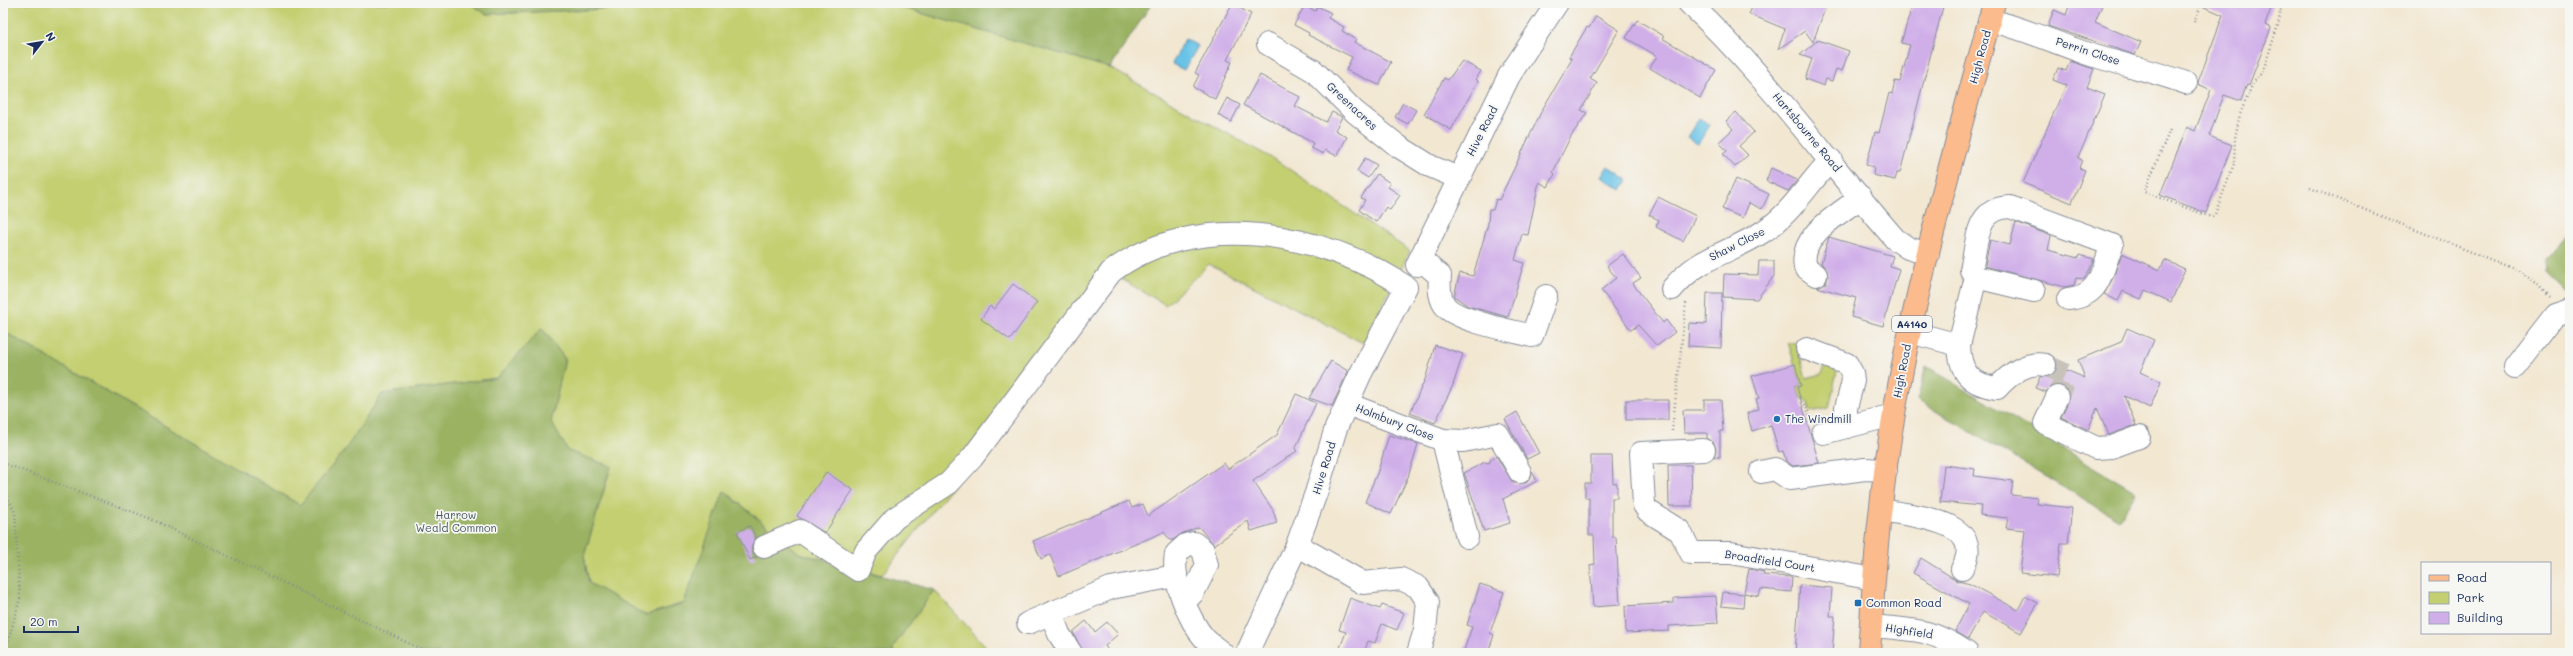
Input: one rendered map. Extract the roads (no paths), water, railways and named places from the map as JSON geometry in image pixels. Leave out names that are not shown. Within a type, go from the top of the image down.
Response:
[{"type":"main road","name":"High Road","points":[[1869,653],[1874,579],[1893,415],[1928,254],[1992,11]]},
{"type":"street","name":"Hive Road","points":[[1546,296],[1532,336],[1457,315],[1442,301],[1439,289],[1440,276],[1418,262],[1509,76],[1557,3]]},
{"type":"street","name":"Hartsbourne Road","points":[[1689,3],[1743,59],[1831,160],[1901,245],[1928,254]]},
{"type":"street","name":"Perrin Close","points":[[1992,11],[2019,27],[2086,53],[2147,69],[2186,83]]},
{"type":"street","name":"Greenacres","points":[[1268,44],[1314,71],[1355,112],[1398,146],[1430,166],[1458,178]]},
{"type":"street","name":"Shaw Close","points":[[1677,284],[1702,261],[1746,242],[1776,222],[1831,160]]},
{"type":"street","points":[[1816,275],[1805,267],[1803,258],[1809,240],[1862,197]]},
{"type":"street","points":[[2034,291],[1976,277],[1971,270],[1982,223],[1986,214],[1997,207],[2010,207],[2112,245],[2095,289],[2083,298],[2068,299]]},
{"type":"street","name":"Hive Road","points":[[764,546],[800,531],[858,570],[866,551],[895,518],[949,483],[972,458],[1111,272],[1128,259],[1146,251],[1211,235],[1282,236],[1317,246],[1386,273],[1406,287],[1336,428],[1316,493],[1297,545],[1247,653]]},
{"type":"street","points":[[1976,277],[1959,345],[1959,359],[1963,372],[1986,386],[1998,388],[2010,376],[2026,366],[2036,363],[2045,365]]},
{"type":"street","points":[[2515,366],[2554,315],[2565,311]]},
{"type":"street","points":[[1910,332],[1959,345]]},
{"type":"street","points":[[1807,349],[1847,364],[1852,373],[1853,381],[1846,408],[1846,427]]},
{"type":"street","points":[[2057,397],[2045,423],[2096,448],[2112,447],[2139,437]]},
{"type":"street","name":"Holmbury Close","points":[[1347,404],[1443,440]]},
{"type":"street","points":[[1823,433],[1893,415]]},
{"type":"street","points":[[1467,538],[1443,440],[1463,440],[1498,434],[1520,472]]},
{"type":"street","name":"Broadfield Court","points":[[1704,450],[1641,453],[1644,505],[1648,511],[1680,531],[1691,553],[1731,553],[1874,579]]},
{"type":"street","points":[[1761,472],[1775,469],[1790,479],[1862,469],[1886,470]]},
{"type":"street","points":[[1881,510],[1940,521],[1957,531],[1964,538],[1969,547],[1968,557],[1962,569]]},
{"type":"street","points":[[1185,601],[1193,593],[1207,565],[1207,557],[1199,545],[1186,544],[1180,549],[1174,564],[1175,576],[1194,624],[1205,639],[1222,653]]},
{"type":"street","points":[[1297,545],[1363,584],[1401,579],[1418,587],[1428,602],[1425,630],[1418,653]]},
{"type":"street","points":[[1028,623],[1117,587],[1175,576]]},
{"type":"street","points":[[1051,613],[1059,634],[1071,653]]},
{"type":"street","name":"Highfield","points":[[1871,626],[1930,632],[1947,639],[1967,653]]},
{"type":"water","points":[[1185,39],[1198,46],[1184,70],[1172,64]]},
{"type":"water","points":[[1699,118],[1710,125],[1698,144],[1687,137]]},
{"type":"water","points":[[1608,166],[1628,180],[1622,190],[1601,177]]},
{"type":"tunnel","points":[[2045,365],[2067,375],[2057,397]]},
{"type":"place","name":"The Windmill","points":[[1777,419]]},
{"type":"place","name":"Common Road","points":[[1858,603]]},
{"type":"park label","name":"Harrow Weald Common","points":[[456,521]]}]
